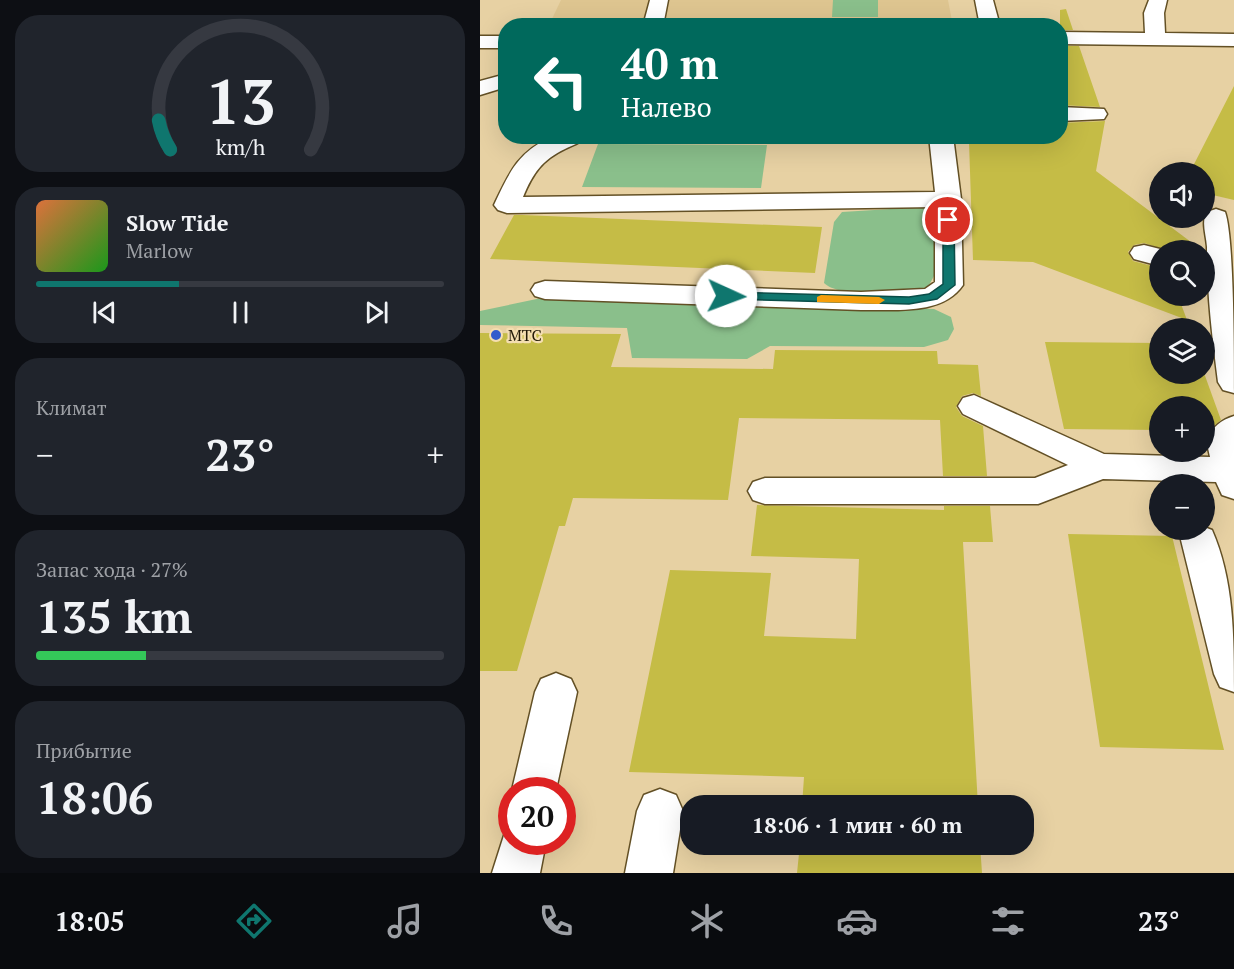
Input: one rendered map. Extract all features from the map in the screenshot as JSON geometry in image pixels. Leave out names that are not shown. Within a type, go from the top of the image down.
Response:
[{"type":"street","points":[[655,18],[659,0]]},
{"type":"street","points":[[984,0],[988,18]]},
{"type":"street","points":[[1155,37],[1154,13],[1158,0]]},
{"type":"street","points":[[1068,38],[1155,37],[1234,40]]},
{"type":"street","points":[[480,88],[498,82]]},
{"type":"street","points":[[1068,114],[1096,114]]},
{"type":"street","points":[[507,204],[524,166],[531,158],[555,144]]},
{"type":"street","points":[[544,290],[861,301],[933,297],[949,285],[948,199],[942,144]]},
{"type":"street","points":[[480,205],[948,199]]},
{"type":"street","points":[[1215,267],[1220,244],[1216,217]]},
{"type":"street","points":[[1215,295],[1234,382]]},
{"type":"street","points":[[974,406],[1100,466],[1231,478],[1223,439],[1234,428]]},
{"type":"street","points":[[765,491],[1038,491],[1100,466]]},
{"type":"street","points":[[1199,540],[1234,674]]},
{"type":"street","points":[[537,777],[556,692]]},
{"type":"street","points":[[649,873],[660,811]]},
{"type":"street","points":[[516,873],[520,855]]},
{"type":"shaded area","points":[[561,0],[948,0],[951,18],[552,18]]},
{"type":"green space","points":[[833,0],[878,0],[878,17],[832,17]]},
{"type":"green space","points":[[598,144],[767,145],[761,188],[582,187]]},
{"type":"green space","points":[[923,207],[936,212],[934,276],[928,287],[905,291],[858,293],[832,288],[824,283],[834,222],[842,212]]},
{"type":"green space","points":[[551,296],[934,309],[951,317],[954,329],[948,340],[924,347],[770,346],[747,359],[632,358],[627,328],[480,325],[480,311]]},
{"type":"building","points":[[1066,9],[1073,30],[1068,30],[1068,18],[1060,18],[1060,10]]},
{"type":"building","points":[[1068,46],[1079,46],[1100,107],[1068,105]]},
{"type":"building","points":[[1234,86],[1234,200],[1215,196],[1215,162],[1195,162]]},
{"type":"building","points":[[1105,121],[1096,171],[1149,211],[1149,228],[1172,228],[1188,240],[1149,240],[1149,245],[1134,245],[1128,252],[1133,261],[1149,265],[1149,306],[1033,262],[973,260],[969,144],[1068,144],[1068,123]]},
{"type":"building","points":[[514,215],[822,227],[815,273],[490,259]]},
{"type":"building","points":[[1150,306],[1182,306],[1186,318]]},
{"type":"building","points":[[480,333],[621,334],[611,367],[773,369],[775,350],[937,351],[938,364],[978,365],[981,396],[973,393],[962,396],[956,407],[962,416],[983,426],[987,476],[943,476],[940,420],[739,418],[728,500],[573,498],[565,526],[559,526],[517,671],[480,671]]},
{"type":"building","points":[[1045,342],[1149,343],[1149,384],[1208,384],[1212,396],[1149,396],[1149,430],[1064,429]]},
{"type":"building","points":[[1215,403],[1221,420],[1215,425]]},
{"type":"building","points":[[757,505],[944,510],[944,506],[990,506],[993,542],[963,542],[977,795],[803,795],[804,777],[629,772],[670,570],[771,573],[764,636],[856,639],[859,559],[751,556]]},
{"type":"building","points":[[1068,534],[1149,536],[1149,540],[1173,540],[1224,750],[1100,747]]},
{"type":"building","points":[[799,855],[981,855],[982,873],[797,873]]},
{"type":"slow traffic","points":[[821,299],[879,300]]},
{"type":"place","name":"МТС","points":[[496,335]]},
{"type":"route","points":[[726,296],[861,301],[933,297],[949,285],[948,220]]}]
